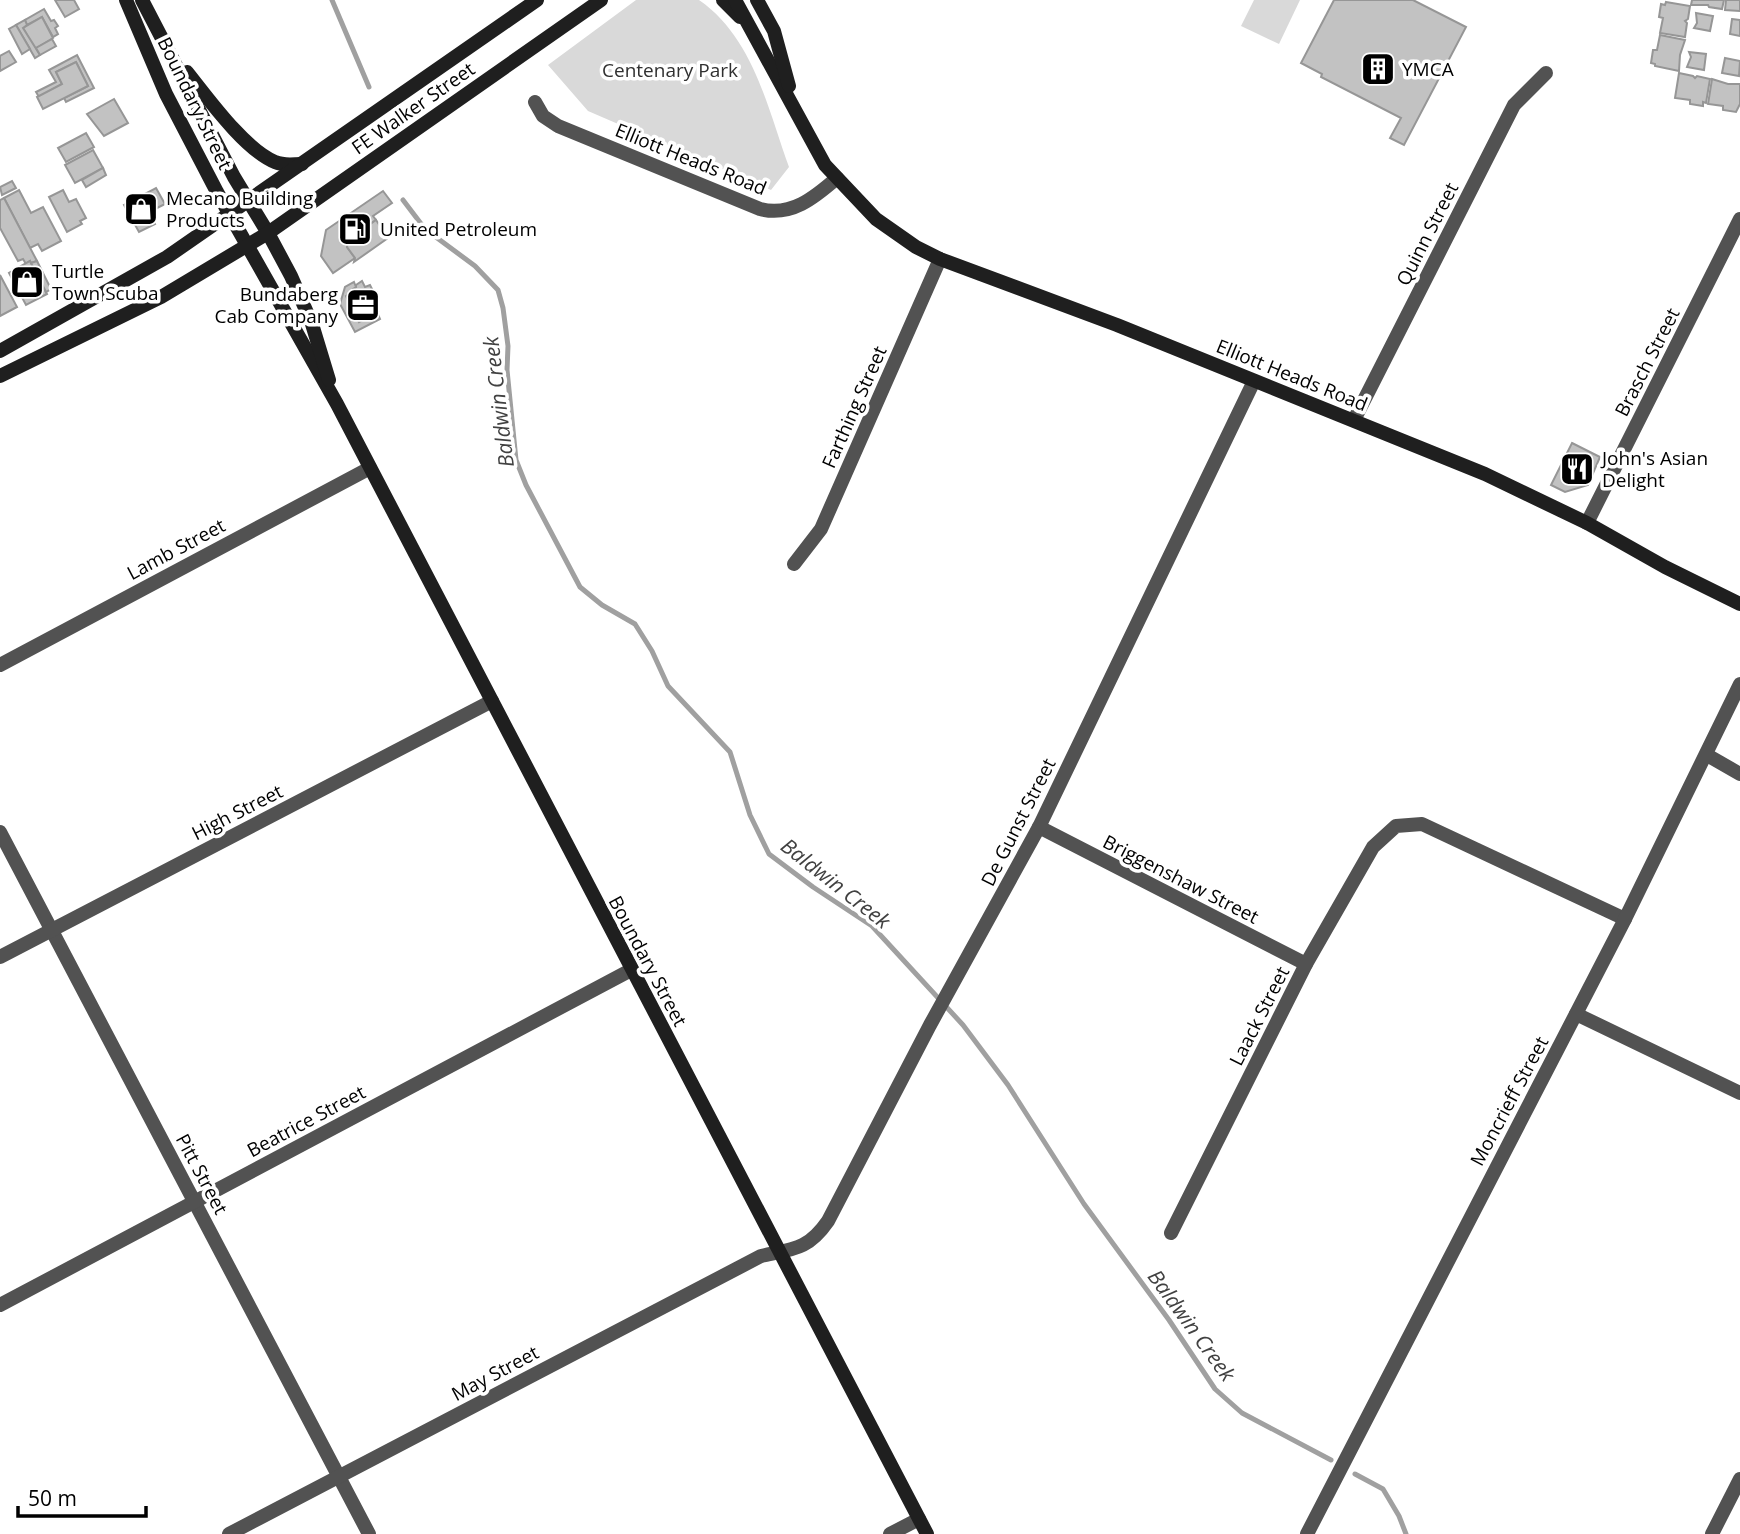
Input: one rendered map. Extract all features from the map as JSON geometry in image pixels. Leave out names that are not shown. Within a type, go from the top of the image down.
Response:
[{"type":"street","name":"Boundary Street","points":[[126,0],[166,94],[229,215],[337,404],[927,1534]]},
{"type":"street","name":"Boundary Street","points":[[142,0],[248,201],[291,276],[312,324],[337,404]]},
{"type":"street","name":"FE Walker Street","points":[[0,351],[167,257],[537,0]]},
{"type":"street","name":"FE Walker Street","points":[[0,376],[161,297],[268,233],[601,0]]},
{"type":"street","points":[[723,0],[755,33]]},
{"type":"street","name":"Elliott Heads Road","points":[[736,0],[812,144],[836,178],[876,219],[916,247],[940,259],[1117,325],[1485,474],[1587,523],[1740,604]]},
{"type":"street","name":"Elliott Heads Road","points":[[757,0],[774,31],[794,107]]},
{"type":"street","points":[[165,43],[213,106],[254,148],[276,163],[303,164]]},
{"type":"street","name":"Quinn Street","points":[[1354,420],[1514,105],[1546,73]]},
{"type":"street","name":"Elliott Heads Road","points":[[535,102],[543,116],[558,126],[760,209],[782,211],[795,208],[818,194],[836,178]]},
{"type":"street","name":"Brasch Street","points":[[1587,523],[1740,219]]},
{"type":"street","name":"Farthing Street","points":[[794,565],[821,529],[940,259]]},
{"type":"street","name":"De Gunst Street","points":[[781,1251],[804,1246],[814,1239],[828,1221],[930,1025],[1039,827],[1254,381]]},
{"type":"street","name":"Lamb Street","points":[[0,665],[370,468]]},
{"type":"street","name":"Moncrieff Street","points":[[1307,1534],[1625,919],[1740,684]]},
{"type":"street","name":"High Street","points":[[0,957],[492,701]]},
{"type":"street","points":[[1707,755],[1740,774]]},
{"type":"street","name":"Laack Street","points":[[1171,1233],[1306,964],[1373,847],[1396,826],[1422,824],[1625,919]]},
{"type":"street","name":"Briggenshaw Street","points":[[1039,827],[1306,964]]},
{"type":"street","name":"Pitt Street","points":[[0,832],[369,1534]]},
{"type":"street","name":"Beatrice Street","points":[[0,1305],[631,970]]},
{"type":"street","points":[[1576,1014],[1740,1093]]},
{"type":"street","name":"May Street","points":[[229,1534],[761,1256],[781,1251]]},
{"type":"street","points":[[1712,1534],[1740,1479]]},
{"type":"street","points":[[890,1534],[919,1519]]},
{"type":"green space","name":"Centenary Park","points":[[636,0],[699,0],[718,15],[733,34],[746,54],[766,98],[789,167],[771,190],[588,111],[548,65]]},
{"type":"green space","points":[[1254,0],[1300,0],[1279,44],[1241,26]]},
{"type":"building","points":[[55,0],[74,0],[79,9],[65,17]]},
{"type":"building","name":"YMCA","points":[[1334,0],[1413,0],[1466,27],[1404,145],[1390,138],[1401,118],[1321,77],[1322,74],[1301,63]]},
{"type":"building","points":[[1692,0],[1724,0],[1722,9],[1708,5],[1691,5]]},
{"type":"building","points":[[1726,0],[1740,0],[1740,11],[1725,10]]},
{"type":"building","points":[[1666,2],[1690,6],[1688,19],[1685,21],[1685,37],[1660,33],[1663,18],[1659,17],[1661,4],[1665,5]]},
{"type":"building","points":[[44,9],[51,21],[54,20],[58,26],[55,28],[58,34],[53,37],[42,17],[27,25],[25,20]]},
{"type":"building","points":[[1696,13],[1713,16],[1710,31],[1694,28],[1697,23]]},
{"type":"building","points":[[42,17],[53,38],[35,49],[23,28]]},
{"type":"building","points":[[1732,19],[1740,20],[1740,36],[1730,34]]},
{"type":"building","points":[[25,20],[27,25],[23,28],[40,55],[35,58],[16,25]]},
{"type":"building","points":[[16,25],[30,49],[22,54],[9,29]]},
{"type":"building","points":[[1660,35],[1685,40],[1679,71],[1651,63]]},
{"type":"building","points":[[52,39],[56,46],[40,55],[36,48]]},
{"type":"building","points":[[9,51],[16,62],[0,71],[0,56]]},
{"type":"building","points":[[1689,52],[1706,54],[1704,70],[1687,67],[1691,57]]},
{"type":"building","points":[[77,55],[94,88],[66,102],[64,98],[88,86],[76,62],[56,72],[62,84],[39,97],[36,92],[56,82],[49,70]]},
{"type":"building","points":[[1725,58],[1740,61],[1739,76],[1722,73]]},
{"type":"building","points":[[76,62],[88,86],[43,109],[37,97],[62,84],[56,72]]},
{"type":"building","points":[[1679,73],[1710,79],[1706,103],[1703,102],[1703,106],[1690,104],[1690,100],[1675,98]]},
{"type":"building","points":[[1712,79],[1728,84],[1740,84],[1740,104],[1736,112],[1723,110],[1723,106],[1708,104]]},
{"type":"building","points":[[114,99],[128,123],[104,136],[87,114]]},
{"type":"building","points":[[86,133],[94,147],[66,162],[58,148]]},
{"type":"building","points":[[93,150],[103,168],[75,183],[65,165]]},
{"type":"building","points":[[103,168],[106,175],[86,187],[82,180]]},
{"type":"building","points":[[12,181],[16,188],[2,195],[0,187]]},
{"type":"building","name":"Mecano Building Products","points":[[156,188],[165,204],[149,212],[155,224],[139,232],[124,205]]},
{"type":"building","points":[[19,190],[31,213],[43,207],[61,241],[42,251],[38,244],[30,248],[4,198]]},
{"type":"building","points":[[63,190],[69,202],[76,199],[86,218],[80,221],[82,224],[67,232],[49,197]]},
{"type":"building","points":[[383,191],[392,203],[373,216],[376,220],[348,240],[347,247],[355,258],[333,273],[321,256],[326,230]]},
{"type":"building","points":[[4,198],[37,261],[26,264],[23,259],[18,261],[0,228],[0,200]]},
{"type":"building","points":[[376,220],[388,238],[354,262],[355,258],[347,247],[348,240]]},
{"type":"building","name":"Turtle Town Scuba","points":[[30,261],[47,294],[26,305],[9,273]]},
{"type":"building","points":[[37,261],[51,289],[46,292],[31,263]]},
{"type":"building","points":[[0,275],[17,307],[0,316]]},
{"type":"building","name":"Bundaberg Cab Company","points":[[362,281],[365,287],[370,285],[375,295],[371,298],[378,311],[359,322],[346,296]]},
{"type":"building","points":[[354,282],[354,291],[346,296],[359,322],[377,312],[380,319],[355,332],[340,304],[345,287]]},
{"type":"building","name":"John's Asian Delight","points":[[1572,443],[1600,457],[1588,485],[1565,492],[1551,485]]},
{"type":"waterway","name":"Baldwin Creek","points":[[332,0],[369,87]]},
{"type":"waterway","name":"Baldwin Creek","points":[[403,200],[425,229],[475,266],[498,290],[508,346],[507,370],[516,460],[526,485],[580,587],[602,605],[635,624],[652,651],[668,686],[730,752],[750,815],[769,854],[872,926],[963,1025],[1008,1085],[1084,1204],[1169,1320],[1215,1389],[1242,1413],[1331,1460]]},
{"type":"waterway","name":"Baldwin Creek","points":[[1355,1474],[1383,1489],[1406,1534]]},
{"type":"place","name":"YMCA","points":[[1378,69]]},
{"type":"place","name":"Mecano Building Products","points":[[141,209]]},
{"type":"place","name":"United Petroleum","points":[[355,229]]},
{"type":"place","name":"Turtle Town Scuba","points":[[27,282]]},
{"type":"place","name":"Bundaberg Cab Company","points":[[363,305]]},
{"type":"place","name":"John's Asian Delight","points":[[1577,469]]}]
